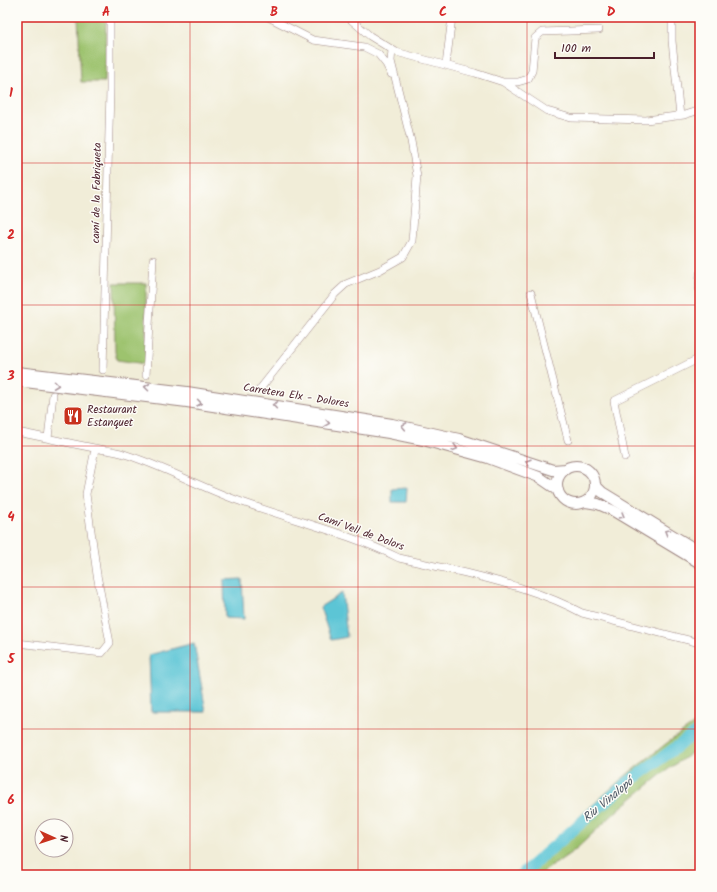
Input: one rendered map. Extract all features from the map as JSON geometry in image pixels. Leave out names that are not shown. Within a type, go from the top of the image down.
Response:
[{"type":"main road","name":"Carretera Elx - Dolores","points":[[17,372],[186,392],[392,424],[459,439],[553,470],[566,469]]},
{"type":"main road","name":"Carretera Elx - Dolores","points":[[17,381],[187,402],[389,432],[488,458],[539,477],[558,490]]},
{"type":"main road","points":[[596,486],[591,497],[586,502],[580,504],[568,502],[560,494],[558,490],[558,481],[561,474],[566,469],[579,466],[584,468],[592,475],[596,486],[602,492],[700,552]]},
{"type":"main road","points":[[586,502],[598,504],[612,510],[700,563]]},
{"type":"street","name":"camí de la Fabriqueta","points":[[103,370],[110,89],[110,17]]},
{"type":"street","points":[[268,17],[313,40],[364,47],[378,54],[386,64],[398,88]]},
{"type":"street","points":[[348,17],[370,36],[396,52],[503,82],[547,111],[571,118],[646,120],[680,116],[700,110]]},
{"type":"street","points":[[446,65],[452,17]]},
{"type":"street","points":[[672,17],[672,41],[680,116]]},
{"type":"street","points":[[503,82],[518,82],[528,79],[532,71],[535,38],[542,32],[599,30]]},
{"type":"street","points":[[260,389],[335,294],[346,284],[380,270],[403,257],[412,241],[417,176],[411,142],[391,61],[392,50]]},
{"type":"street","points":[[146,375],[152,260]]},
{"type":"street","points":[[700,274],[700,292]]},
{"type":"street","points":[[531,293],[568,440]]},
{"type":"street","points":[[625,457],[614,402],[700,358]]},
{"type":"street","points":[[48,438],[53,395]]},
{"type":"street","name":"Camí Vell de Dolors","points":[[17,432],[95,449],[123,453],[160,467],[203,488],[344,536],[400,558],[503,582],[567,604],[582,613],[700,643]]},
{"type":"street","points":[[17,643],[102,653],[110,644],[86,494],[95,449]]},
{"type":"green space","points":[[78,17],[106,17],[105,82],[81,82]]},
{"type":"green space","points":[[114,283],[146,283],[146,364],[117,360],[115,352]]},
{"type":"green space","points":[[700,720],[700,747],[663,773],[620,808],[575,850],[540,875],[515,875],[624,777],[667,743]]},
{"type":"water","points":[[407,488],[406,502],[392,502],[392,489]]},
{"type":"water","points":[[242,579],[244,619],[225,618],[224,580]]},
{"type":"water","points":[[342,593],[347,637],[331,640],[320,607]]},
{"type":"water","points":[[194,643],[206,712],[151,712],[149,655]]},
{"type":"waterway","name":"Riu Vinalopó","points":[[521,875],[627,783],[700,730]]},
{"type":"place","name":"Restaurant Estanquet","points":[[73,416]]}]
